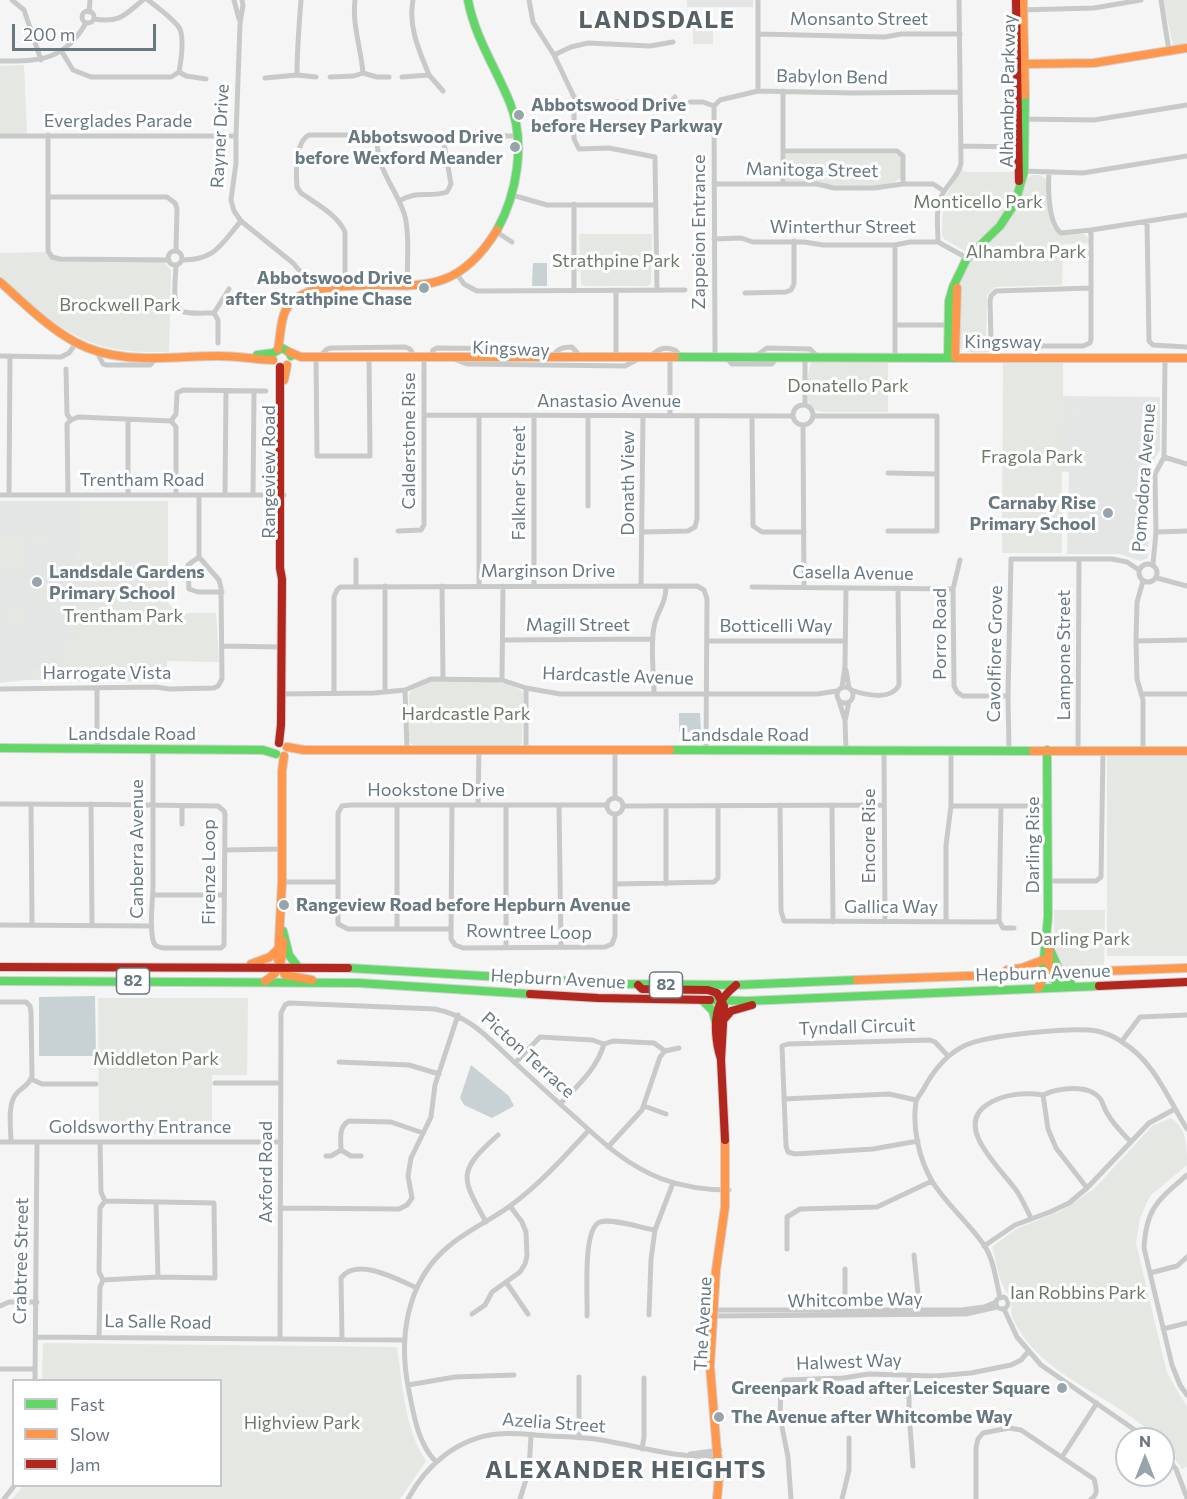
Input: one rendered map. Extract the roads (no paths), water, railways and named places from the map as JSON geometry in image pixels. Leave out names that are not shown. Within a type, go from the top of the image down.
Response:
[{"type":"street","points":[[12,0],[24,10],[41,60]]},
{"type":"street","points":[[89,12],[90,0]]},
{"type":"street","points":[[0,61],[41,60],[62,52],[76,39],[86,23],[94,19],[109,21],[122,18],[143,0]]},
{"type":"street","points":[[62,52],[74,70],[91,78],[171,77],[179,72],[182,56],[180,29],[164,12],[148,0]]},
{"type":"street","name":"Rayner Drive","points":[[234,0],[240,24]]},
{"type":"street","name":"Rayner Drive","points":[[241,221],[234,211],[231,200],[236,163],[242,0]]},
{"type":"street","points":[[297,75],[297,34],[301,16],[301,0]]},
{"type":"street","points":[[355,0],[356,28],[362,52],[363,73]]},
{"type":"street","points":[[413,0],[412,30],[429,75],[443,91]]},
{"type":"street","points":[[176,265],[182,260],[199,260],[215,252],[241,221],[293,263],[304,276],[309,290],[345,286],[407,288],[435,284],[456,273],[481,253],[503,219],[512,195],[518,148],[515,119],[511,106],[477,35],[470,16],[468,0]]},
{"type":"street","points":[[529,0],[533,21],[554,55],[574,97],[584,102],[671,102],[675,97]]},
{"type":"street","name":"Babylon Bend","points":[[758,0],[758,91],[959,92]]},
{"type":"street","points":[[938,242],[939,206],[944,191],[959,170],[962,146],[959,92],[959,0]]},
{"type":"street","name":"Alhambra Parkway","points":[[1016,0],[1021,10]]},
{"type":"street","name":"Alhambra Parkway","points":[[952,357],[949,325],[950,301],[957,277],[967,258],[1000,226],[1015,203],[1020,182],[1021,10],[1023,0]]},
{"type":"street","points":[[1066,0],[1066,9]]},
{"type":"street","points":[[1021,10],[1094,8],[1138,0]]},
{"type":"street","points":[[1161,0],[1169,51]]},
{"type":"street","points":[[89,12],[93,14],[94,19]]},
{"type":"street","points":[[86,23],[83,21],[83,15],[89,12]]},
{"type":"street","name":"Monsanto Street","points":[[758,34],[885,38],[901,34],[960,34]]},
{"type":"street","points":[[554,55],[571,47],[588,44],[650,46],[673,42]]},
{"type":"street","points":[[1022,64],[1094,63],[1187,48]]},
{"type":"street","points":[[179,72],[186,76],[206,79]]},
{"type":"street","points":[[330,77],[354,76],[363,73],[377,77],[389,77]]},
{"type":"street","points":[[265,78],[297,75],[316,77]]},
{"type":"street","points":[[402,77],[429,75]]},
{"type":"street","points":[[690,102],[714,105],[720,100],[758,91]]},
{"type":"street","points":[[783,91],[783,184]]},
{"type":"street","name":"Zappeion Entrance","points":[[714,105],[715,357]]},
{"type":"street","points":[[1022,119],[1094,120],[1187,105]]},
{"type":"street","points":[[574,107],[574,139],[579,149],[609,148],[655,156],[657,290]]},
{"type":"street","name":"Alhambra Parkway","points":[[1021,171],[1017,147],[1022,119]]},
{"type":"street","points":[[48,135],[48,251],[52,257],[168,260],[171,264],[176,265]]},
{"type":"street","points":[[345,286],[345,232],[343,227],[301,193],[297,187],[300,144],[303,138],[309,135],[369,135],[374,137],[383,173],[399,201],[406,220],[407,288]]},
{"type":"street","name":"Everglades Parade","points":[[0,136],[236,136]]},
{"type":"street","points":[[399,201],[415,194],[447,192],[451,184],[444,143],[450,136],[516,136]]},
{"type":"street","points":[[962,146],[1017,147]]},
{"type":"street","points":[[783,151],[897,151],[903,156],[903,184]]},
{"type":"street","points":[[1021,171],[1083,173],[1187,156]]},
{"type":"street","points":[[1049,173],[1048,190],[1057,230],[1066,234],[1187,215]]},
{"type":"street","name":"Manitoga Street","points":[[714,184],[817,184],[834,188],[933,184],[944,191]]},
{"type":"street","points":[[512,195],[547,205],[656,205]]},
{"type":"street","points":[[48,197],[166,197],[175,203],[177,208],[176,252]]},
{"type":"street","points":[[574,204],[574,291]]},
{"type":"street","points":[[1147,222],[1149,341],[1153,345],[1187,347]]},
{"type":"street","points":[[1091,230],[1091,288],[1091,339],[1090,343],[1083,346],[1002,346],[993,342],[990,336],[991,296],[996,291],[1091,288]]},
{"type":"street","points":[[495,231],[512,242]]},
{"type":"street","name":"Winterthur Street","points":[[714,239],[822,245],[895,245],[910,242],[938,242],[967,258]]},
{"type":"street","points":[[745,293],[791,290],[794,284],[794,242]]},
{"type":"street","points":[[895,245],[895,357]]},
{"type":"street","points":[[168,260],[171,254],[176,252]]},
{"type":"street","points":[[176,252],[180,254],[182,260]]},
{"type":"street","points":[[176,265],[176,303],[179,308],[184,312],[214,313]]},
{"type":"street","points":[[456,273],[464,284],[477,291],[685,290]]},
{"type":"street","name":"Alhambra Parkway","points":[[952,357],[957,277]]},
{"type":"street","name":"Kingsway","points":[[0,282],[46,323],[76,343],[96,350],[134,356],[222,356],[230,354],[260,356],[280,353],[301,357],[1187,358]]},
{"type":"street","points":[[214,313],[230,289]]},
{"type":"street","name":"Rangeview Road","points":[[280,967],[283,960],[282,579],[280,568],[282,413],[286,364],[280,353],[283,319],[288,306],[298,296],[309,290]]},
{"type":"street","points":[[616,291],[616,357]]},
{"type":"street","points":[[214,313],[218,320],[218,342]]},
{"type":"street","points":[[895,325],[949,325]]},
{"type":"street","points":[[0,356],[61,357],[69,353],[76,343]]},
{"type":"street","name":"Kingsway","points":[[317,357],[327,349],[395,348],[410,349],[423,357]]},
{"type":"street","name":"Kingsway","points":[[423,357],[437,348],[533,349],[540,357]]},
{"type":"street","name":"Kingsway","points":[[450,357],[467,364],[625,366],[663,348],[675,350],[682,357]]},
{"type":"street","name":"Kingsway","points":[[754,357],[766,348],[810,349],[818,357]]},
{"type":"street","name":"Kingsway","points":[[96,350],[100,360],[106,365],[150,365],[158,356]]},
{"type":"street","points":[[280,353],[286,364]]},
{"type":"street","points":[[9,495],[10,356]]},
{"type":"street","name":"Kingsway","points":[[286,364],[301,357]]},
{"type":"street","points":[[317,357],[317,456],[370,456],[369,357]]},
{"type":"street","name":"Calderstone Rise","points":[[398,531],[421,530],[424,525],[423,357]]},
{"type":"street","points":[[670,357],[670,416]]},
{"type":"street","name":"Kingsway","points":[[726,357],[732,364],[772,364],[777,357]]},
{"type":"street","points":[[805,357],[805,405],[812,411],[813,416],[809,424],[798,424],[793,416],[796,408],[805,405]]},
{"type":"street","name":"Pomodora Avenue","points":[[1153,564],[1156,532],[1155,474],[1164,457],[1165,358]]},
{"type":"street","points":[[66,369],[67,414],[70,420]]},
{"type":"street","points":[[171,420],[176,414],[177,393],[183,390],[266,391]]},
{"type":"street","points":[[225,495],[226,391]]},
{"type":"street","points":[[253,495],[254,391]]},
{"type":"street","name":"Anastasio Avenue","points":[[424,415],[793,416]]},
{"type":"street","points":[[479,415],[479,586]]},
{"type":"street","name":"Falkner Street","points":[[534,416],[534,586]]},
{"type":"street","points":[[588,416],[588,506]]},
{"type":"street","name":"Donath View","points":[[641,586],[643,416]]},
{"type":"street","points":[[643,532],[688,531],[695,527],[697,519],[697,416]]},
{"type":"street","points":[[752,416],[753,526],[762,532],[804,532]]},
{"type":"street","points":[[813,416],[937,416],[937,531],[888,531]]},
{"type":"street","points":[[68,495],[67,424],[70,420],[78,417],[171,420]]},
{"type":"street","points":[[128,420],[128,495]]},
{"type":"street","points":[[171,420],[176,427],[176,495]]},
{"type":"street","points":[[803,425],[804,587]]},
{"type":"street","points":[[1164,457],[1187,464]]},
{"type":"street","points":[[888,473],[937,474]]},
{"type":"street","name":"Trentham Road","points":[[0,495],[282,496]]},
{"type":"street","points":[[199,495],[199,557],[219,580],[222,592],[222,646],[281,647]]},
{"type":"street","points":[[1156,532],[1187,531]]},
{"type":"street","points":[[199,557],[188,565],[189,589],[198,592],[222,592]]},
{"type":"street","name":"Cavolfiore Grove","points":[[1009,750],[1011,559],[1079,559]]},
{"type":"street","points":[[1079,559],[1112,559],[1126,562],[1140,570]]},
{"type":"street","name":"Lampone Street","points":[[1078,750],[1079,559]]},
{"type":"street","points":[[334,693],[335,593],[340,587],[356,586],[356,560]]},
{"type":"street","name":"Porro Road","points":[[960,560],[953,589],[955,689],[963,696],[1008,696]]},
{"type":"street","points":[[1157,578],[1158,572],[1153,564],[1143,565],[1139,576],[1143,581],[1149,582],[1157,578],[1187,586]]},
{"type":"street","points":[[1143,581],[1137,602],[1136,640],[1137,679],[1143,700],[1143,751]]},
{"type":"street","name":"Marginson Drive","points":[[356,586],[697,586],[704,590],[707,599],[706,750]]},
{"type":"street","points":[[385,586],[385,692]]},
{"type":"street","points":[[442,586],[443,679]]},
{"type":"street","points":[[502,680],[503,586]]},
{"type":"street","points":[[654,694],[653,639],[656,621],[666,600],[666,586]]},
{"type":"street","name":"Casella Avenue","points":[[752,586],[953,589]]},
{"type":"street","points":[[846,588],[845,666],[853,695],[845,721],[846,750]]},
{"type":"street","points":[[817,694],[839,689],[850,689],[872,695],[889,695],[895,692],[899,685],[898,588]]},
{"type":"street","name":"Magill Street","points":[[503,640],[653,639]]},
{"type":"street","points":[[1136,640],[1187,640]]},
{"type":"street","name":"Botticelli Way","points":[[707,641],[845,641]]},
{"type":"street","name":"Harrogate Vista","points":[[0,689],[214,688],[219,686],[222,679],[222,646]]},
{"type":"street","points":[[845,666],[838,700],[845,721]]},
{"type":"street","name":"Hardcastle Avenue","points":[[281,694],[385,692],[405,690],[429,680],[443,679],[502,680],[526,688],[560,694],[817,694]]},
{"type":"street","points":[[97,688],[97,749]]},
{"type":"street","points":[[526,688],[526,749]]},
{"type":"street","points":[[405,690],[407,749]]},
{"type":"street","points":[[817,694],[844,703],[872,695]]},
{"type":"street","points":[[1141,694],[1187,694]]},
{"type":"street","name":"Landsdale Road","points":[[0,748],[1187,751]]},
{"type":"street","name":"Canberra Avenue","points":[[153,749],[152,926],[153,941],[158,947]]},
{"type":"street","points":[[478,805],[479,749]]},
{"type":"street","points":[[615,750],[615,797]]},
{"type":"street","name":"Encore Rise","points":[[884,750],[885,922]]},
{"type":"street","points":[[946,922],[946,845],[951,806],[951,750]]},
{"type":"street","name":"Darling Rise","points":[[1038,988],[1049,968],[1047,750]]},
{"type":"street","points":[[1049,881],[1095,881],[1101,877],[1103,751]]},
{"type":"street","points":[[615,797],[622,800],[624,806],[621,812],[615,814],[609,811],[607,805],[609,800],[615,797]]},
{"type":"street","name":"Firenze Loop","points":[[0,804],[218,806],[224,811],[224,945],[221,948],[158,947]]},
{"type":"street","points":[[31,804],[32,924]]},
{"type":"street","points":[[91,804],[92,925]]},
{"type":"street","name":"Hookstone Drive","points":[[337,882],[339,809],[346,805],[607,805]]},
{"type":"street","points":[[397,805],[397,928]]},
{"type":"street","name":"Rowntree Loop","points":[[452,805],[451,939],[459,947],[605,947],[612,944],[615,936],[615,814]]},
{"type":"street","points":[[506,805],[506,947]]},
{"type":"street","points":[[560,805],[561,947]]},
{"type":"street","points":[[832,805],[833,922]]},
{"type":"street","points":[[624,806],[883,805]]},
{"type":"street","name":"Firenze Loop","points":[[182,806],[182,824]]},
{"type":"street","points":[[666,806],[666,884]]},
{"type":"street","points":[[615,884],[714,882],[718,878],[718,806]]},
{"type":"street","name":"Gallica Way","points":[[780,806],[781,917],[784,921],[999,921]]},
{"type":"street","points":[[951,806],[1048,806]]},
{"type":"street","points":[[1001,806],[999,921],[1003,927],[1014,928]]},
{"type":"street","points":[[225,849],[282,849]]},
{"type":"street","points":[[282,882],[337,882],[337,921],[340,927],[348,929],[451,929]]},
{"type":"street","points":[[153,896],[224,895]]},
{"type":"street","points":[[0,925],[152,926]]},
{"type":"street","points":[[282,928],[289,955],[298,967]]},
{"type":"street","name":"Rangeview Road","points":[[280,967],[278,950],[282,928]]},
{"type":"street","points":[[1048,943],[1060,972]]},
{"type":"street","name":"Darling Rise","points":[[1047,973],[1043,969],[1043,960],[1044,947],[1048,943]]},
{"type":"street","points":[[224,968],[262,961],[278,950]]},
{"type":"street","points":[[959,977],[969,973],[1022,968],[1043,960]]},
{"type":"street","name":"Hepburn Avenue","points":[[0,967],[388,969],[638,985],[736,985],[1187,968]]},
{"type":"street","points":[[265,981],[275,976],[280,967]]},
{"type":"street","points":[[280,967],[284,974],[292,978],[344,982]]},
{"type":"street","points":[[1047,973],[1057,982],[1114,981],[1130,985]]},
{"type":"street","name":"Hepburn Avenue","points":[[0,981],[344,982],[598,998],[701,1000],[805,999],[1187,982]]},
{"type":"street","points":[[638,985],[642,989],[708,990],[717,993],[722,1000],[736,985]]},
{"type":"street","points":[[724,1019],[731,1011],[740,1007],[784,1004],[805,999]]},
{"type":"street","points":[[701,1000],[712,1011],[718,1033]]},
{"type":"street","name":"The Avenue","points":[[719,1499],[714,1381],[715,1313],[729,1160],[726,1150],[721,1060],[724,1019],[722,1000]]},
{"type":"street","name":"The Avenue","points":[[721,1060],[717,1052],[718,1005],[722,1000]]},
{"type":"street","points":[[0,1002],[23,1002],[30,1006],[31,1079],[27,1086],[16,1094],[12,1102],[11,1142]]},
{"type":"street","name":"Picton Terrace","points":[[285,1005],[296,1002],[435,1009],[458,1015],[474,1025],[608,1147],[639,1169],[673,1183],[727,1190]]},
{"type":"street","name":"Axford Road","points":[[280,1339],[281,1013],[285,1005]]},
{"type":"street","points":[[280,1208],[399,1209],[407,1205],[412,1198],[408,1168],[431,1117],[433,1093],[458,1015]]},
{"type":"street","points":[[1122,1041],[1140,1017],[1187,1015]]},
{"type":"street","points":[[1131,1427],[1041,1365],[1017,1337],[999,1304],[991,1261],[984,1246],[932,1181],[919,1149],[916,1130],[916,1100],[932,1072],[948,1056],[966,1045],[987,1038],[1071,1031],[1100,1032],[1122,1041],[1136,1051],[1149,1065],[1187,1129]]},
{"type":"street","points":[[515,1063],[540,1037],[592,1040],[604,1044],[614,1041],[654,1043],[665,1051]]},
{"type":"street","name":"Tyndall Circuit","points":[[918,1142],[873,1149],[795,1154],[789,1152],[786,1146],[780,1051],[782,1046],[788,1044],[930,1040],[935,1042],[948,1056]]},
{"type":"street","points":[[560,1104],[592,1070],[604,1044]]},
{"type":"street","points":[[608,1147],[644,1106],[660,1057],[665,1051],[679,1048]]},
{"type":"street","points":[[339,1062],[409,1065],[439,1074]]},
{"type":"street","points":[[31,1079],[42,1084],[96,1084]]},
{"type":"street","points":[[215,1083],[281,1083]]},
{"type":"street","points":[[1031,1218],[1018,1193],[981,1144],[975,1130],[975,1121],[983,1107],[1001,1097],[1034,1093],[1043,1095],[1054,1090],[1089,1091],[1100,1098],[1115,1125],[1131,1142]]},
{"type":"street","points":[[784,1099],[889,1094],[916,1100]]},
{"type":"street","points":[[1043,1095],[1048,1129],[1056,1148],[1087,1188]]},
{"type":"street","points":[[644,1106],[666,1114]]},
{"type":"street","points":[[984,1246],[1015,1225],[1069,1203],[1087,1188],[1149,1123],[1174,1109]]},
{"type":"street","points":[[340,1150],[341,1129],[343,1124],[349,1121],[392,1122],[423,1133]]},
{"type":"street","points":[[436,1462],[428,1453],[417,1427],[408,1385],[403,1340],[406,1319],[417,1288],[427,1269],[448,1246],[510,1206],[548,1176],[589,1130]]},
{"type":"street","points":[[486,1222],[471,1196],[467,1180],[468,1168],[477,1154],[498,1135]]},
{"type":"street","name":"Goldsworthy Entrance","points":[[0,1142],[280,1142]]},
{"type":"street","name":"Crabtree Street","points":[[35,1379],[37,1142]]},
{"type":"street","points":[[100,1142],[100,1192],[105,1201]]},
{"type":"street","points":[[340,1150],[351,1156],[361,1156]]},
{"type":"street","points":[[326,1156],[331,1156],[340,1150]]},
{"type":"street","points":[[1187,1175],[1160,1198],[1150,1214],[1143,1248],[1172,1365],[1187,1395]]},
{"type":"street","points":[[787,1250],[787,1216],[800,1209],[877,1207],[932,1181]]},
{"type":"street","points":[[649,1315],[651,1259],[655,1230],[673,1183]]},
{"type":"street","points":[[104,1280],[158,1277],[215,1278],[214,1203],[105,1201]]},
{"type":"street","points":[[104,1280],[99,1272],[100,1208],[105,1201]]},
{"type":"street","points":[[156,1203],[158,1277]]},
{"type":"street","points":[[472,1314],[485,1305],[492,1292],[520,1272],[525,1264],[526,1232],[522,1222],[510,1206]]},
{"type":"street","points":[[587,1316],[588,1254],[593,1227],[597,1223],[607,1221],[655,1230]]},
{"type":"street","points":[[914,1255],[920,1312]]},
{"type":"street","points":[[1150,1273],[1177,1266],[1187,1257]]},
{"type":"street","points":[[342,1339],[341,1278],[345,1272],[352,1269],[373,1270],[417,1288]]},
{"type":"street","points":[[845,1269],[845,1313]]},
{"type":"street","points":[[99,1336],[100,1287],[104,1280]]},
{"type":"street","points":[[506,1282],[528,1314]]},
{"type":"street","points":[[0,1306],[9,1302],[37,1302]]},
{"type":"street","name":"Whitcombe Way","points":[[715,1313],[920,1312],[972,1310],[999,1304]]},
{"type":"street","points":[[1163,1329],[1187,1323]]},
{"type":"street","name":"La Salle Road","points":[[36,1337],[403,1340]]},
{"type":"street","name":"Halwest Way","points":[[791,1499],[788,1457],[780,1417],[782,1384],[785,1380],[843,1378],[869,1374],[935,1376],[971,1373],[1011,1365],[1021,1360],[1028,1352]]},
{"type":"street","points":[[0,1369],[34,1369]]},
{"type":"street","points":[[408,1385],[454,1377],[514,1375]]},
{"type":"street","points":[[909,1376],[913,1466]]},
{"type":"street","points":[[579,1377],[579,1438]]},
{"type":"street","points":[[642,1449],[644,1378]]},
{"type":"street","points":[[1062,1457],[1097,1403]]},
{"type":"street","points":[[976,1499],[978,1439],[983,1433],[1009,1428],[1021,1430],[1094,1479],[1097,1489],[1095,1497],[1091,1499]]},
{"type":"street","name":"Azelia Street","points":[[408,1499],[436,1462],[457,1446],[470,1440],[500,1434],[606,1440],[662,1453],[699,1457],[718,1453]]},
{"type":"street","points":[[520,1499],[529,1470],[531,1435]]},
{"type":"street","points":[[842,1499],[849,1470],[849,1438]]},
{"type":"street","points":[[1175,1468],[1187,1498]]},
{"type":"place","name":"Abbotswood Drive before Hersey Parkway","points":[[519,115]]},
{"type":"place","name":"Abbotswood Drive before Wexford Meander","points":[[515,147]]},
{"type":"place","name":"Abbotswood Drive after Strathpine Chase","points":[[424,288]]},
{"type":"place","name":"Carnaby Rise Primary School","points":[[1108,513]]},
{"type":"place","name":"Landsdale Gardens Primary School","points":[[37,582]]},
{"type":"place","name":"Rangeview Road before Hepburn Avenue","points":[[284,905]]},
{"type":"place","name":"Greenpark Road after Leicester Square","points":[[1062,1388]]},
{"type":"place","name":"The Avenue after Whitcombe Way","points":[[719,1417]]},
{"type":"district","name":"LANDSDALE","points":[[657,20]]},
{"type":"district","name":"ALEXANDER HEIGHTS","points":[[626,1470]]},
{"type":"park label","name":"Monticello Park","points":[[978,202]]},
{"type":"park label","name":"Alhambra Park","points":[[1026,252]]},
{"type":"park label","name":"Strathpine Park","points":[[616,261]]},
{"type":"park label","name":"Brockwell Park","points":[[120,305]]},
{"type":"park label","name":"Donatello Park","points":[[848,386]]},
{"type":"park label","name":"Fragola Park","points":[[1032,457]]},
{"type":"park label","name":"Trentham Park","points":[[123,616]]},
{"type":"park label","name":"Hardcastle Park","points":[[466,714]]},
{"type":"park label","name":"Darling Park","points":[[1080,939]]},
{"type":"park label","name":"Middleton Park","points":[[156,1059]]},
{"type":"park label","name":"Ian Robbins Park","points":[[1078,1293]]},
{"type":"park label","name":"Highview Park","points":[[302,1423]]}]
